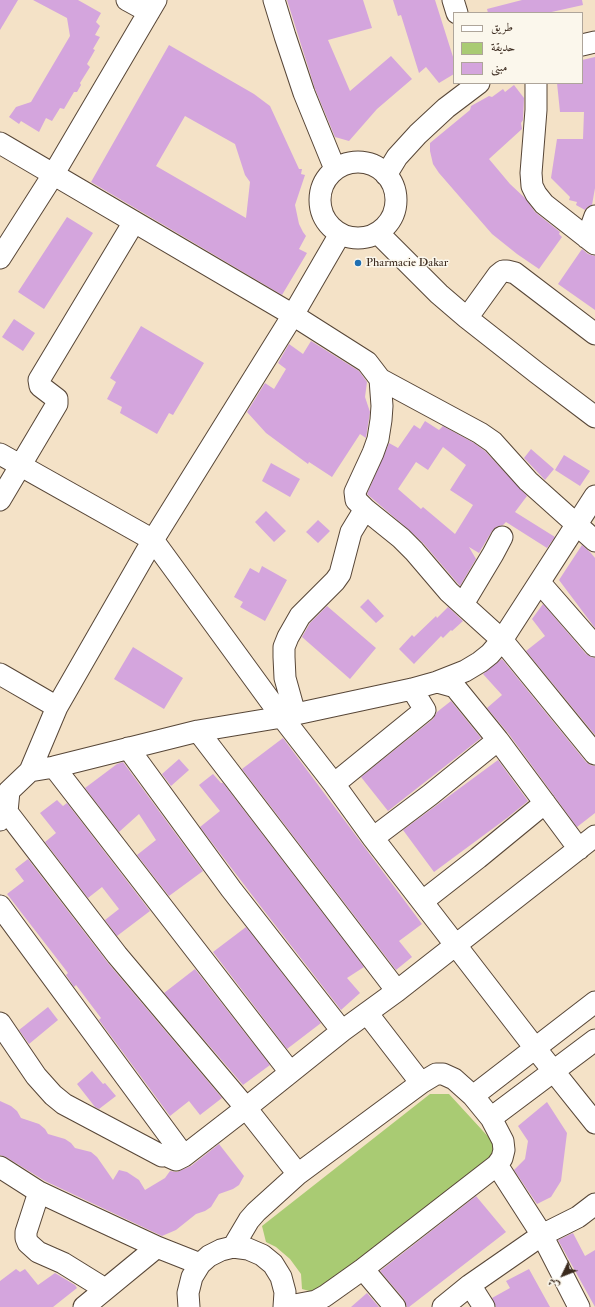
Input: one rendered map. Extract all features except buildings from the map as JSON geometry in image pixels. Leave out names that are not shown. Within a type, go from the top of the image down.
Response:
[{"type":"street","points":[[0,258],[54,174],[152,6],[127,0]]},
{"type":"street","points":[[274,0],[284,36],[304,93],[335,169]]},
{"type":"street","points":[[453,0],[457,12]]},
{"type":"street","points":[[583,45],[595,42]]},
{"type":"street","points":[[386,175],[397,157],[418,134],[446,108],[478,84]]},
{"type":"street","points":[[536,84],[536,110],[530,179],[532,186],[544,204],[591,241],[595,216]]},
{"type":"street","points":[[0,143],[293,316],[367,362],[380,378],[480,433],[493,442],[520,474],[595,541]]},
{"type":"street","points":[[356,162],[377,168],[386,175],[392,184],[395,195],[395,206],[392,216],[378,233],[369,237],[350,238],[340,234],[330,226],[323,216],[319,203],[321,190],[326,179],[335,169],[345,164],[356,162]]},
{"type":"street","points":[[0,500],[57,404],[57,399],[40,386],[39,380],[134,222]]},
{"type":"street","points":[[378,233],[439,294],[467,318],[595,417]]},
{"type":"street","points":[[30,771],[57,707],[153,540],[293,316],[340,234]]},
{"type":"street","points":[[467,318],[498,274],[503,271],[507,271],[515,273],[595,334]]},
{"type":"street","points":[[380,378],[382,406],[378,439],[355,495],[358,503],[410,546],[449,592],[502,640],[595,754]]},
{"type":"street","points":[[0,454],[21,464],[153,540],[288,716],[373,838],[535,1048],[595,1123]]},
{"type":"street","points":[[334,784],[425,710],[446,684],[490,654],[502,640],[540,583],[595,496]]},
{"type":"street","points":[[288,716],[284,647],[300,616],[335,581],[340,574],[352,532],[365,509]]},
{"type":"street","points":[[463,604],[502,536]]},
{"type":"street","points":[[540,583],[595,646]]},
{"type":"street","points":[[0,674],[57,707]]},
{"type":"street","points":[[298,1174],[246,1108],[3,816],[4,789],[30,771],[54,767],[198,731],[288,716],[412,689],[446,684]]},
{"type":"street","points":[[446,684],[498,740],[578,849]]},
{"type":"street","points":[[412,689],[425,710]]},
{"type":"street","points":[[198,731],[397,991]]},
{"type":"street","points":[[373,838],[430,795],[498,740]]},
{"type":"street","points":[[128,748],[231,889],[342,1031]]},
{"type":"street","points":[[54,767],[290,1072]]},
{"type":"street","points":[[423,901],[545,803]]},
{"type":"street","points":[[0,1023],[43,1086],[52,1095],[64,1104],[162,1156],[165,1155],[176,1160],[184,1156],[342,1031],[397,991],[595,836]]},
{"type":"street","points":[[0,906],[184,1156]]},
{"type":"street","points":[[473,1096],[595,1002]]},
{"type":"street","points":[[367,1013],[421,1083]]},
{"type":"street","points":[[491,1118],[595,1040]]},
{"type":"street","points":[[189,1307],[188,1293],[192,1277],[200,1264],[209,1256],[221,1250],[233,1247],[248,1249],[262,1254],[273,1264],[281,1277],[285,1292],[284,1307],[316,1301],[363,1269],[497,1164],[502,1158],[504,1141],[491,1118],[473,1096],[454,1079],[443,1074],[436,1074],[421,1083],[298,1174],[252,1216],[233,1247]]},
{"type":"street","points":[[497,1164],[542,1235],[578,1307]]},
{"type":"street","points":[[0,1166],[39,1192],[157,1247],[200,1264]]},
{"type":"street","points":[[39,1192],[26,1232],[28,1243],[38,1252],[62,1263],[105,1289]]},
{"type":"street","points":[[443,1307],[470,1285],[542,1235],[578,1217],[595,1204]]},
{"type":"street","points":[[84,1307],[157,1247]]},
{"type":"street","points":[[363,1269],[395,1307]]},
{"type":"street","points":[[470,1285],[484,1307]]},
{"type":"green space","points":[[430,1094],[449,1094],[494,1143],[493,1158],[317,1293],[302,1289],[301,1274],[290,1259],[276,1247],[266,1242],[262,1226]]},
{"type":"place","name":"Pharmacie Dakar","points":[[358,263]]}]
